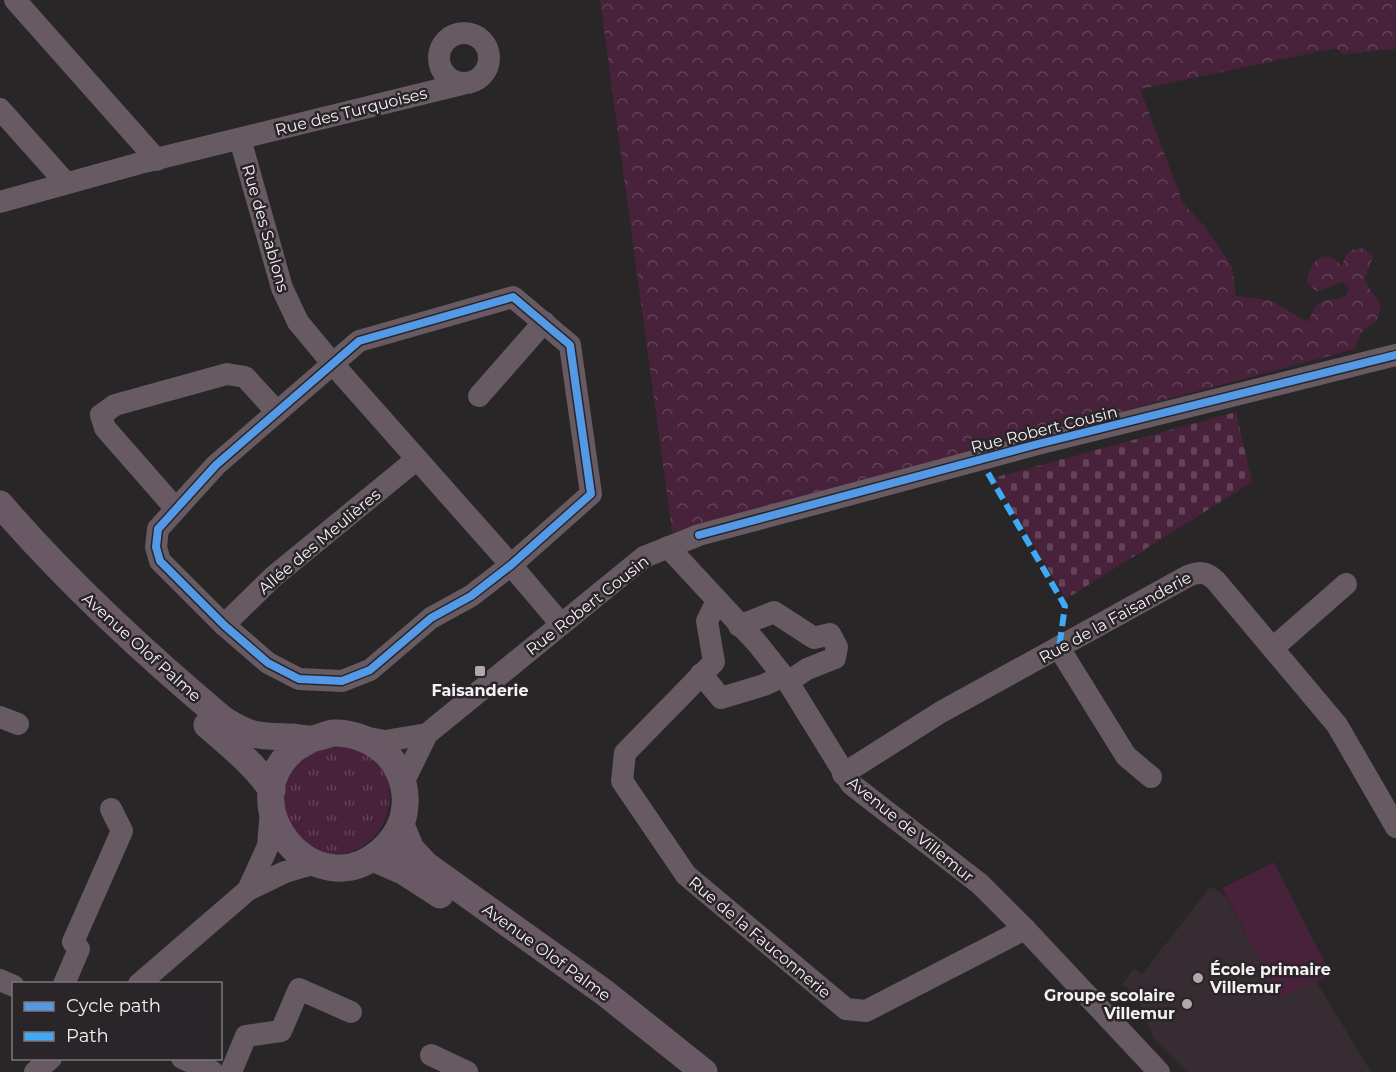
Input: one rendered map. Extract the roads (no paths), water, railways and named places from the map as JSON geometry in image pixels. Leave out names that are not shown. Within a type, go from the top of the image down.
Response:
[{"type":"main road","name":"Avenue Olof Palme","points":[[0,504],[104,614],[224,720],[241,730],[272,738],[311,739],[334,733],[357,736],[378,746],[394,763],[403,783],[405,804],[401,825],[390,843],[373,858],[352,866],[330,867],[308,861],[290,847],[278,830],[272,800],[262,776],[237,750],[158,686],[79,614],[0,529]]},
{"type":"main road","name":"Avenue Olof Palme","points":[[272,800],[278,770],[292,751],[311,739]]},
{"type":"main road","name":"Avenue Olof Palme","points":[[401,825],[411,849],[426,865],[605,993],[704,1072]]},
{"type":"main road","name":"Avenue Olof Palme","points":[[373,858],[403,871],[464,912],[617,1022],[680,1072]]},
{"type":"street","points":[[15,0],[157,160]]},
{"type":"street","name":"Rue des Turquoises","points":[[240,139],[462,84]]},
{"type":"street","points":[[0,109],[66,183]]},
{"type":"street","points":[[0,202],[240,139]]},
{"type":"street","name":"Rue des Sablons","points":[[240,139],[282,288],[298,321],[332,363],[561,624]]},
{"type":"street","points":[[513,297],[544,322],[570,345],[591,494],[511,565],[471,596],[430,618],[370,670],[342,681],[299,679],[286,673],[268,663],[224,625],[160,561],[156,547],[158,529],[176,509],[216,465],[359,341],[513,297]]},
{"type":"street","points":[[479,396],[544,322]]},
{"type":"street","name":"Rue Robert Cousin","points":[[403,783],[427,734],[644,557],[699,535],[1038,444],[1396,355]]},
{"type":"street","points":[[176,509],[105,428],[101,415],[115,405],[226,374],[244,377],[277,412]]},
{"type":"street","name":"Allée des Meulières","points":[[224,625],[273,577],[417,459]]},
{"type":"street","name":"Avenue de Villemur","points":[[668,547],[757,643],[785,679],[801,700],[851,784],[980,884],[1025,929],[1152,1070]]},
{"type":"street","name":"Rue de la Faisanderie","points":[[843,774],[941,712],[1196,573],[1204,573],[1216,581],[1337,725],[1393,814]]},
{"type":"street","points":[[1273,648],[1346,584]]},
{"type":"street","name":"Rue de la Fauconnerie","points":[[717,601],[707,621],[714,662],[625,753],[622,780],[686,875],[846,1009],[866,1011],[1025,929]]},
{"type":"street","points":[[701,674],[721,698],[785,679],[835,658],[837,647],[830,634],[814,638],[774,612],[740,626]]},
{"type":"street","points":[[1059,648],[1126,756],[1151,777]]},
{"type":"street","name":"Rue Robert Cousin","points":[[357,736],[385,741],[427,734]]},
{"type":"street","points":[[248,890],[268,846],[272,800]]},
{"type":"street","points":[[65,982],[79,949],[73,942],[122,831],[111,809]]},
{"type":"street","points":[[141,982],[248,890],[285,872],[316,863]]},
{"type":"street","points":[[231,1072],[246,1036],[281,1031],[299,989],[351,1012]]},
{"type":"street","points":[[431,1055],[467,1072]]},
{"type":"street","points":[[35,1072],[50,1060]]},
{"type":"street","points":[[184,1060],[213,1072]]},
{"type":"place","name":"Faisanderie","points":[[480,671]]},
{"type":"place","name":"École primaire Villemur","points":[[1198,978]]},
{"type":"place","name":"Groupe scolaire Villemur","points":[[1187,1004]]}]
